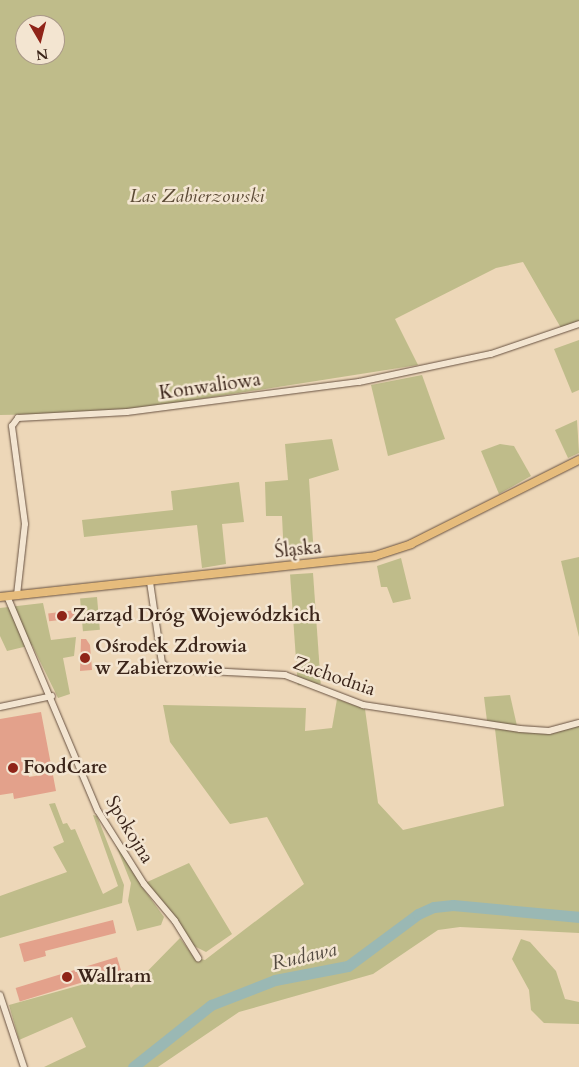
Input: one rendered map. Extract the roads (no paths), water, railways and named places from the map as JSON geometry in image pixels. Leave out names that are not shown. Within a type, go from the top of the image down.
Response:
[{"type":"main road","name":"Śląska","points":[[3,597],[375,556],[401,548],[579,460]]},
{"type":"street","name":"Konwaliowa","points":[[17,595],[25,524],[12,426],[18,418],[127,412],[359,382],[491,354],[579,324]]},
{"type":"street","name":"Zachodnia","points":[[150,582],[162,662],[170,669],[285,675],[363,705],[520,729],[549,731],[579,722]]},
{"type":"street","name":"Spokojna","points":[[3,597],[52,696],[98,811],[144,884],[175,921],[198,958]]},
{"type":"street","points":[[0,707],[52,696]]},
{"type":"street","points":[[0,995],[24,1067]]},
{"type":"waterway","name":"Rudawa","points":[[133,1067],[211,1005],[275,980],[348,966],[418,914],[434,907],[453,905],[579,917]]},
{"type":"place","name":"Zarząd Dróg Wojewódzkich","points":[[62,616]]},
{"type":"place","name":"Ośrodek Zdrowia w Zabierzowie","points":[[85,658]]},
{"type":"place","name":"FoodCare","points":[[13,768]]},
{"type":"place","name":"Wallram","points":[[67,977]]},
{"type":"park label","name":"Las Zabierzowski","points":[[197,197]]}]
